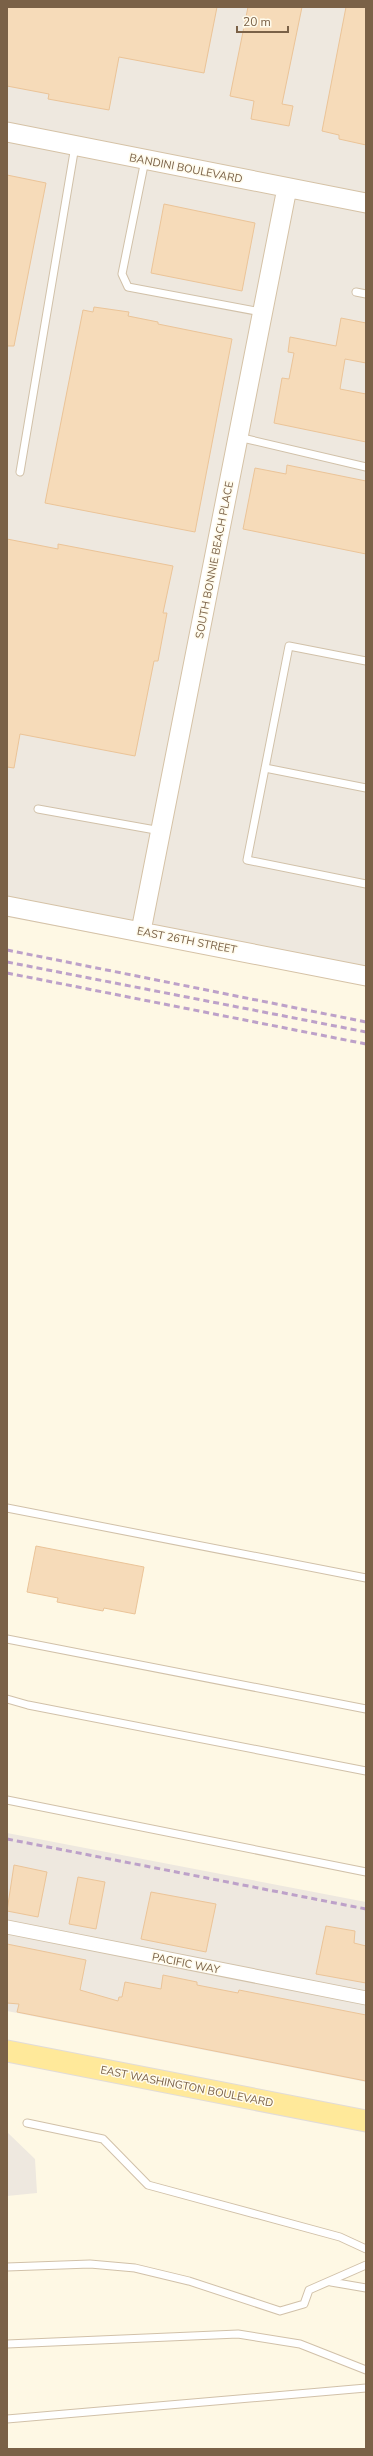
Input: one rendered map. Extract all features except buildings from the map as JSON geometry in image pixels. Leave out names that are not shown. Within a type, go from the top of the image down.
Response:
[{"type":"main road","name":"EAST WASHINGTON BOULEVARD","points":[[7,2052],[366,2121]]},
{"type":"street","name":"BANDINI BOULEVARD","points":[[7,132],[366,203]]},
{"type":"street","name":"SOUTH BONNIE BEACH PLACE","points":[[141,931],[287,188]]},
{"type":"street","name":"EAST 26TH STREET","points":[[7,906],[366,976]]},
{"type":"street","name":"PACIFIC WAY","points":[[7,1927],[366,1998]]},
{"type":"lane","points":[[20,472],[75,146]]},
{"type":"lane","points":[[145,160],[122,274],[128,287],[263,312]]},
{"type":"lane","points":[[356,292],[366,294]]},
{"type":"lane","points":[[238,437],[366,467]]},
{"type":"lane","points":[[366,661],[289,646],[247,860],[366,884]]},
{"type":"lane","points":[[265,768],[366,788]]},
{"type":"lane","points":[[38,809],[161,831]]},
{"type":"lane","points":[[7,1508],[366,1578]]},
{"type":"lane","points":[[7,1639],[366,1709]]},
{"type":"lane","points":[[7,1699],[28,1705],[366,1772]]},
{"type":"lane","points":[[7,1800],[366,1872]]},
{"type":"lane","points":[[27,2123],[103,2139],[148,2185],[340,2237],[366,2249]]},
{"type":"lane","points":[[7,2268],[90,2264],[135,2268],[189,2281],[280,2311],[304,2304],[309,2290],[331,2282],[366,2265]]},
{"type":"lane","points":[[331,2282],[366,2288]]},
{"type":"lane","points":[[7,2344],[238,2334],[300,2344],[366,2370]]},
{"type":"lane","points":[[7,2419],[366,2388]]},
{"type":"shaded area","points":[[7,7],[366,7],[366,985],[7,917]]},
{"type":"shaded area","points":[[7,1833],[366,1902],[366,2082],[7,2011]]},
{"type":"shaded area","points":[[7,2132],[35,2159],[37,2193],[7,2196]]},
{"type":"railway","points":[[7,950],[366,1022]]},
{"type":"railway","points":[[7,962],[366,1032]]},
{"type":"railway","points":[[7,973],[366,1044]]},
{"type":"railway","points":[[7,1839],[366,1909]]}]
